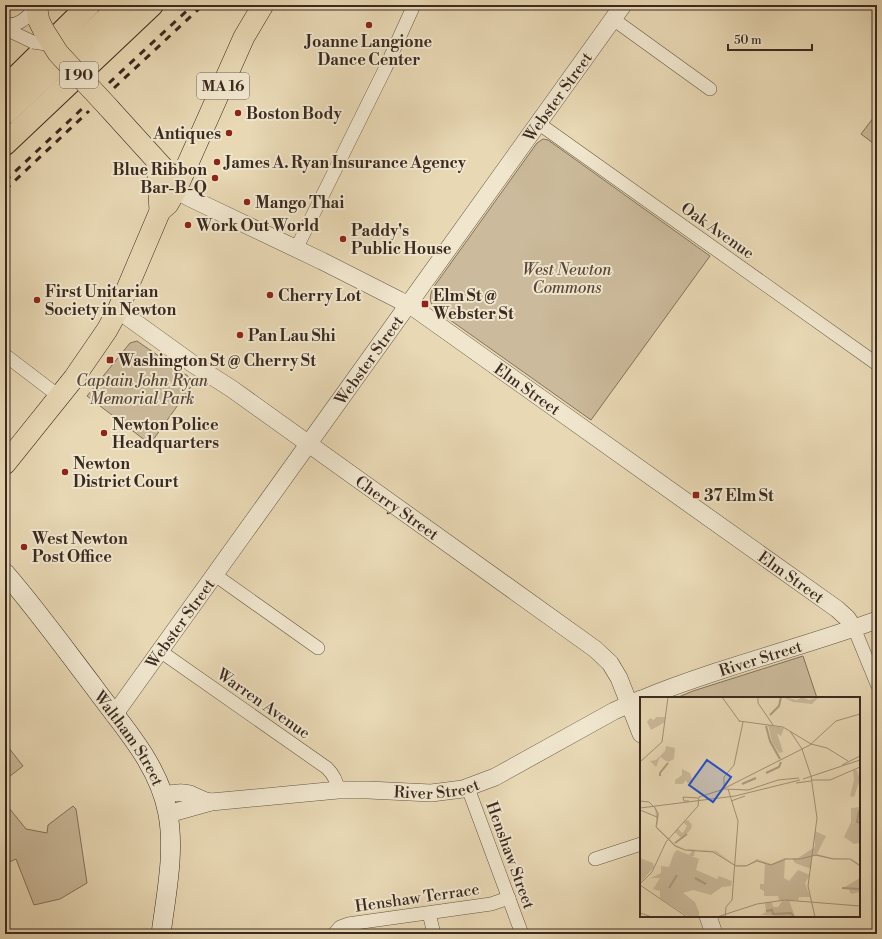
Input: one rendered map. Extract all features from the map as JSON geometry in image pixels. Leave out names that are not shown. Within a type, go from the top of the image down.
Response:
[{"type":"highway","points":[[5,88],[89,5]]},
{"type":"highway","name":"I 90","points":[[5,114],[121,5]]},
{"type":"highway","name":"I 90","points":[[5,144],[152,5]]},
{"type":"main road","name":"MA 16","points":[[5,464],[90,356],[118,310],[160,211],[168,204],[176,190],[244,37],[263,5]]},
{"type":"main road","points":[[36,6],[43,39],[108,107],[170,176],[176,190]]},
{"type":"main road","name":"MA 16","points":[[157,162],[160,211]]},
{"type":"main road","name":"Waltham Street","points":[[5,573],[61,642],[149,762],[158,780],[164,795],[168,814],[170,837],[170,858],[161,934]]},
{"type":"street","points":[[296,249],[382,76],[414,5]]},
{"type":"street","name":"Webster Street","points":[[114,714],[623,5]]},
{"type":"street","points":[[5,25],[22,22],[36,6]]},
{"type":"street","points":[[613,19],[710,89]]},
{"type":"street","points":[[5,25],[14,32],[43,39]]},
{"type":"street","name":"Oak Avenue","points":[[538,124],[877,364]]},
{"type":"street","name":"Elm Street","points":[[176,190],[409,305],[837,609],[847,618],[854,628]]},
{"type":"street","name":"Cherry Street","points":[[118,310],[193,364],[232,388],[595,649],[614,668],[638,700],[640,723]]},
{"type":"street","points":[[5,355],[60,396]]},
{"type":"street","points":[[215,575],[318,648]]},
{"type":"street","name":"River Street","points":[[646,697],[691,680],[877,620]]},
{"type":"street","points":[[854,628],[877,684]]},
{"type":"street","name":"Warren Avenue","points":[[160,651],[327,768],[334,776],[338,790]]},
{"type":"street","name":"River Street","points":[[164,795],[184,793],[190,794],[206,802],[211,802],[338,790],[432,793],[450,792],[468,788],[503,773],[638,700]]},
{"type":"street","name":"Henshaw Street","points":[[468,788],[522,934]]},
{"type":"street","name":"River Street","points":[[168,814],[211,802]]},
{"type":"street","points":[[595,859],[640,844]]},
{"type":"street","name":"Henshaw Terrace","points":[[334,934],[340,927],[348,924],[492,904],[509,898]]},
{"type":"street","points":[[428,913],[434,934]]},
{"type":"street","points":[[708,917],[714,934]]},
{"type":"green space","points":[[877,113],[877,146],[861,134]]},
{"type":"green space","name":"West Newton Commons","points":[[543,139],[548,140],[710,256],[591,420],[436,310],[430,300],[433,288],[537,143]]},
{"type":"green space","name":"Captain John Ryan Memorial Park","points":[[137,341],[195,381],[153,440],[146,441],[87,396],[130,343]]},
{"type":"green space","points":[[803,656],[817,697],[678,697]]},
{"type":"green space","points":[[5,743],[23,766],[5,780]]},
{"type":"green space","points":[[5,803],[26,829],[47,833],[48,825],[73,806],[76,809],[87,883],[60,899],[34,905],[16,859],[5,864]]},
{"type":"railway","points":[[109,83],[193,5]]},
{"type":"railway","points":[[114,88],[203,5]]},
{"type":"railway","points":[[5,181],[85,106]]},
{"type":"railway","points":[[5,190],[89,111]]},
{"type":"place","name":"Joanne Langione Dance Center","points":[[369,25]]},
{"type":"place","name":"Boston Body","points":[[238,113]]},
{"type":"place","name":"Antiques","points":[[229,133]]},
{"type":"place","name":"James A. Ryan Insurance Agency","points":[[217,162]]},
{"type":"place","name":"Blue Ribbon Bar-B-Q","points":[[215,178]]},
{"type":"place","name":"Mango Thai","points":[[247,202]]},
{"type":"place","name":"Work Out World","points":[[188,225]]},
{"type":"place","name":"Paddy's Public House","points":[[343,239]]},
{"type":"place","name":"Cherry Lot","points":[[270,295]]},
{"type":"place","name":"First Unitarian Society in Newton","points":[[37,300]]},
{"type":"place","name":"Elm St @ Webster St","points":[[425,304]]},
{"type":"place","name":"Pan Lau Shi","points":[[240,335]]},
{"type":"place","name":"Washington St @ Cherry St","points":[[110,360]]},
{"type":"place","name":"Newton Police Headquarters","points":[[104,433]]},
{"type":"place","name":"Newton District Court","points":[[65,472]]},
{"type":"place","name":"37 Elm St","points":[[696,495]]},
{"type":"place","name":"West Newton Post Office","points":[[24,547]]}]
